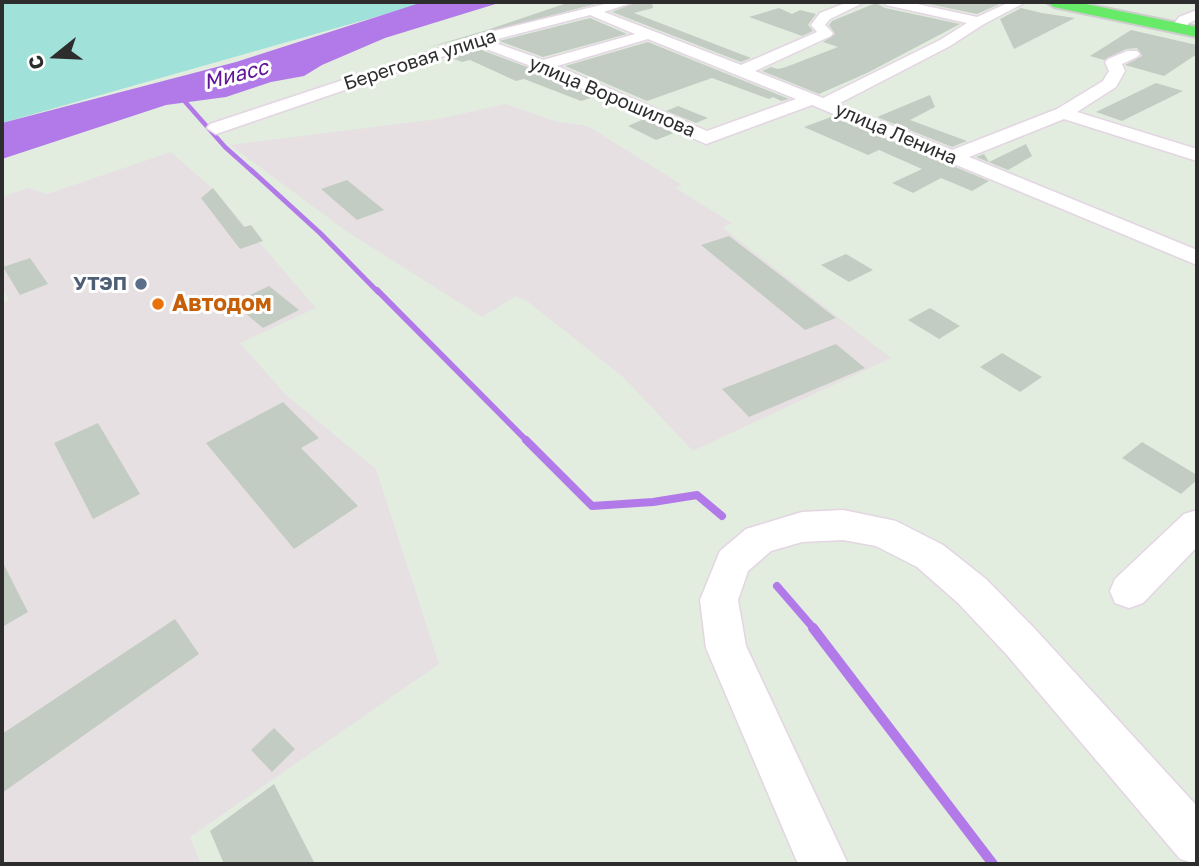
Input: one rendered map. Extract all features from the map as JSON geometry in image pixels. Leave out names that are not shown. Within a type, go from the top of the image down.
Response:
[{"type":"main road","points":[[1054,2],[1197,32]]},
{"type":"street","name":"Береговая улица","points":[[216,128],[478,41],[628,2]]},
{"type":"street","points":[[742,71],[826,33],[818,25],[825,16],[859,2]]},
{"type":"street","points":[[891,2],[979,21]]},
{"type":"street","points":[[818,101],[945,43],[979,21],[1020,2]]},
{"type":"street","name":"улица Ленина","points":[[593,12],[818,101],[1197,258]]},
{"type":"street","points":[[1178,27],[1184,20],[1197,14]]},
{"type":"street","points":[[542,65],[650,34]]},
{"type":"street","name":"улица Ворошилова","points":[[478,41],[542,65],[706,138],[818,101]]},
{"type":"street","points":[[952,157],[1063,113],[1110,85],[1117,71],[1113,62],[1132,54]]},
{"type":"street","points":[[1063,113],[1197,155]]},
{"type":"street","points":[[1129,591],[1197,524]]},
{"type":"street","points":[[823,864],[726,648],[719,600],[733,562],[759,540],[802,527],[843,525],[883,532],[930,556],[972,591],[1021,642],[1197,842]]},
{"type":"shaded area","points":[[2,2],[428,2],[2,123]]},
{"type":"shaded area","points":[[506,104],[554,121],[588,126],[682,185],[675,188],[732,223],[723,228],[891,358],[693,451],[623,377],[527,301],[516,296],[482,317],[346,231],[230,145],[438,119]]},
{"type":"shaded area","points":[[171,152],[214,190],[316,308],[240,343],[285,394],[376,469],[439,664],[190,837],[201,864],[2,864],[2,303],[9,300],[2,287],[2,197],[28,188],[47,194]]},
{"type":"water","name":"Миасс","points":[[423,2],[502,2],[385,38],[322,65],[304,76],[271,82],[226,97],[166,105],[2,159],[2,123],[236,62]]},
{"type":"building","points":[[570,2],[603,2],[426,48],[487,30]]},
{"type":"building","points":[[637,2],[652,2],[653,8],[634,13],[751,58],[741,62],[612,12]]},
{"type":"building","points":[[919,2],[1004,2],[977,14]]},
{"type":"building","points":[[876,3],[885,8],[960,24],[867,73],[819,94],[762,71],[771,67],[786,67],[838,47],[823,42],[835,34],[829,25],[832,21]]},
{"type":"building","points":[[779,8],[792,14],[800,10],[816,14],[808,25],[813,31],[802,36],[749,17]]},
{"type":"building","points":[[1021,8],[1075,18],[1014,49],[1000,19]]},
{"type":"building","points":[[590,18],[627,34],[543,57],[499,41]]},
{"type":"building","points":[[1131,30],[1197,45],[1197,54],[1164,76],[1125,65],[1142,56],[1137,48],[1126,49],[1104,60],[1090,56]]},
{"type":"building","points":[[648,42],[789,99],[769,99],[712,78],[647,101],[565,66]]},
{"type":"building","points":[[476,48],[535,70],[594,97],[581,101],[524,79],[516,81],[470,60],[462,62],[449,57]]},
{"type":"building","points":[[1156,83],[1183,91],[1122,121],[1096,112]]},
{"type":"building","points":[[930,95],[935,107],[910,120],[967,141],[952,147],[877,117]]},
{"type":"building","points":[[678,106],[708,118],[696,123],[666,111]]},
{"type":"building","points":[[831,117],[989,181],[972,191],[941,178],[913,193],[892,183],[922,169],[879,150],[868,155],[804,127]]},
{"type":"building","points":[[644,119],[674,133],[656,140],[628,126]]},
{"type":"building","points":[[1026,144],[1032,156],[1008,170],[976,157],[984,154],[989,162]]},
{"type":"building","points":[[347,180],[384,210],[357,220],[321,189]]},
{"type":"building","points":[[213,188],[244,227],[251,225],[263,241],[240,249],[201,198]]},
{"type":"building","points":[[729,236],[836,318],[805,330],[701,245]]},
{"type":"building","points":[[846,254],[873,270],[849,282],[821,265]]},
{"type":"building","points":[[30,258],[48,284],[20,295],[3,267]]},
{"type":"building","points":[[269,286],[299,310],[263,328],[233,303]]},
{"type":"building","points":[[930,308],[960,326],[939,339],[908,320]]},
{"type":"building","points":[[836,344],[865,368],[749,417],[722,389]]},
{"type":"building","points":[[1002,353],[1042,377],[1020,392],[980,367]]},
{"type":"building","points":[[283,402],[319,438],[301,448],[358,506],[294,549],[206,443]]},
{"type":"building","points":[[98,423],[140,494],[93,519],[54,443]]},
{"type":"building","points":[[1142,442],[1197,475],[1197,480],[1181,494],[1122,458]]},
{"type":"building","points":[[2,561],[28,612],[2,627]]},
{"type":"building","points":[[175,619],[199,654],[2,793],[2,734]]},
{"type":"building","points":[[274,728],[295,749],[272,772],[251,750]]},
{"type":"building","points":[[274,784],[315,864],[224,864],[210,831]]},
{"type":"waterway","points":[[180,96],[225,147],[253,172]]},
{"type":"waterway","points":[[251,170],[320,233],[378,292]]},
{"type":"waterway","points":[[377,290],[528,442]]},
{"type":"waterway","points":[[528,442],[592,506],[653,502],[697,495],[722,516]]},
{"type":"waterway","points":[[777,586],[815,630]]},
{"type":"waterway","points":[[813,628],[993,864]]},
{"type":"place","name":"УТЭП","points":[[141,284]]},
{"type":"place","name":"Автодом","points":[[158,304]]}]
